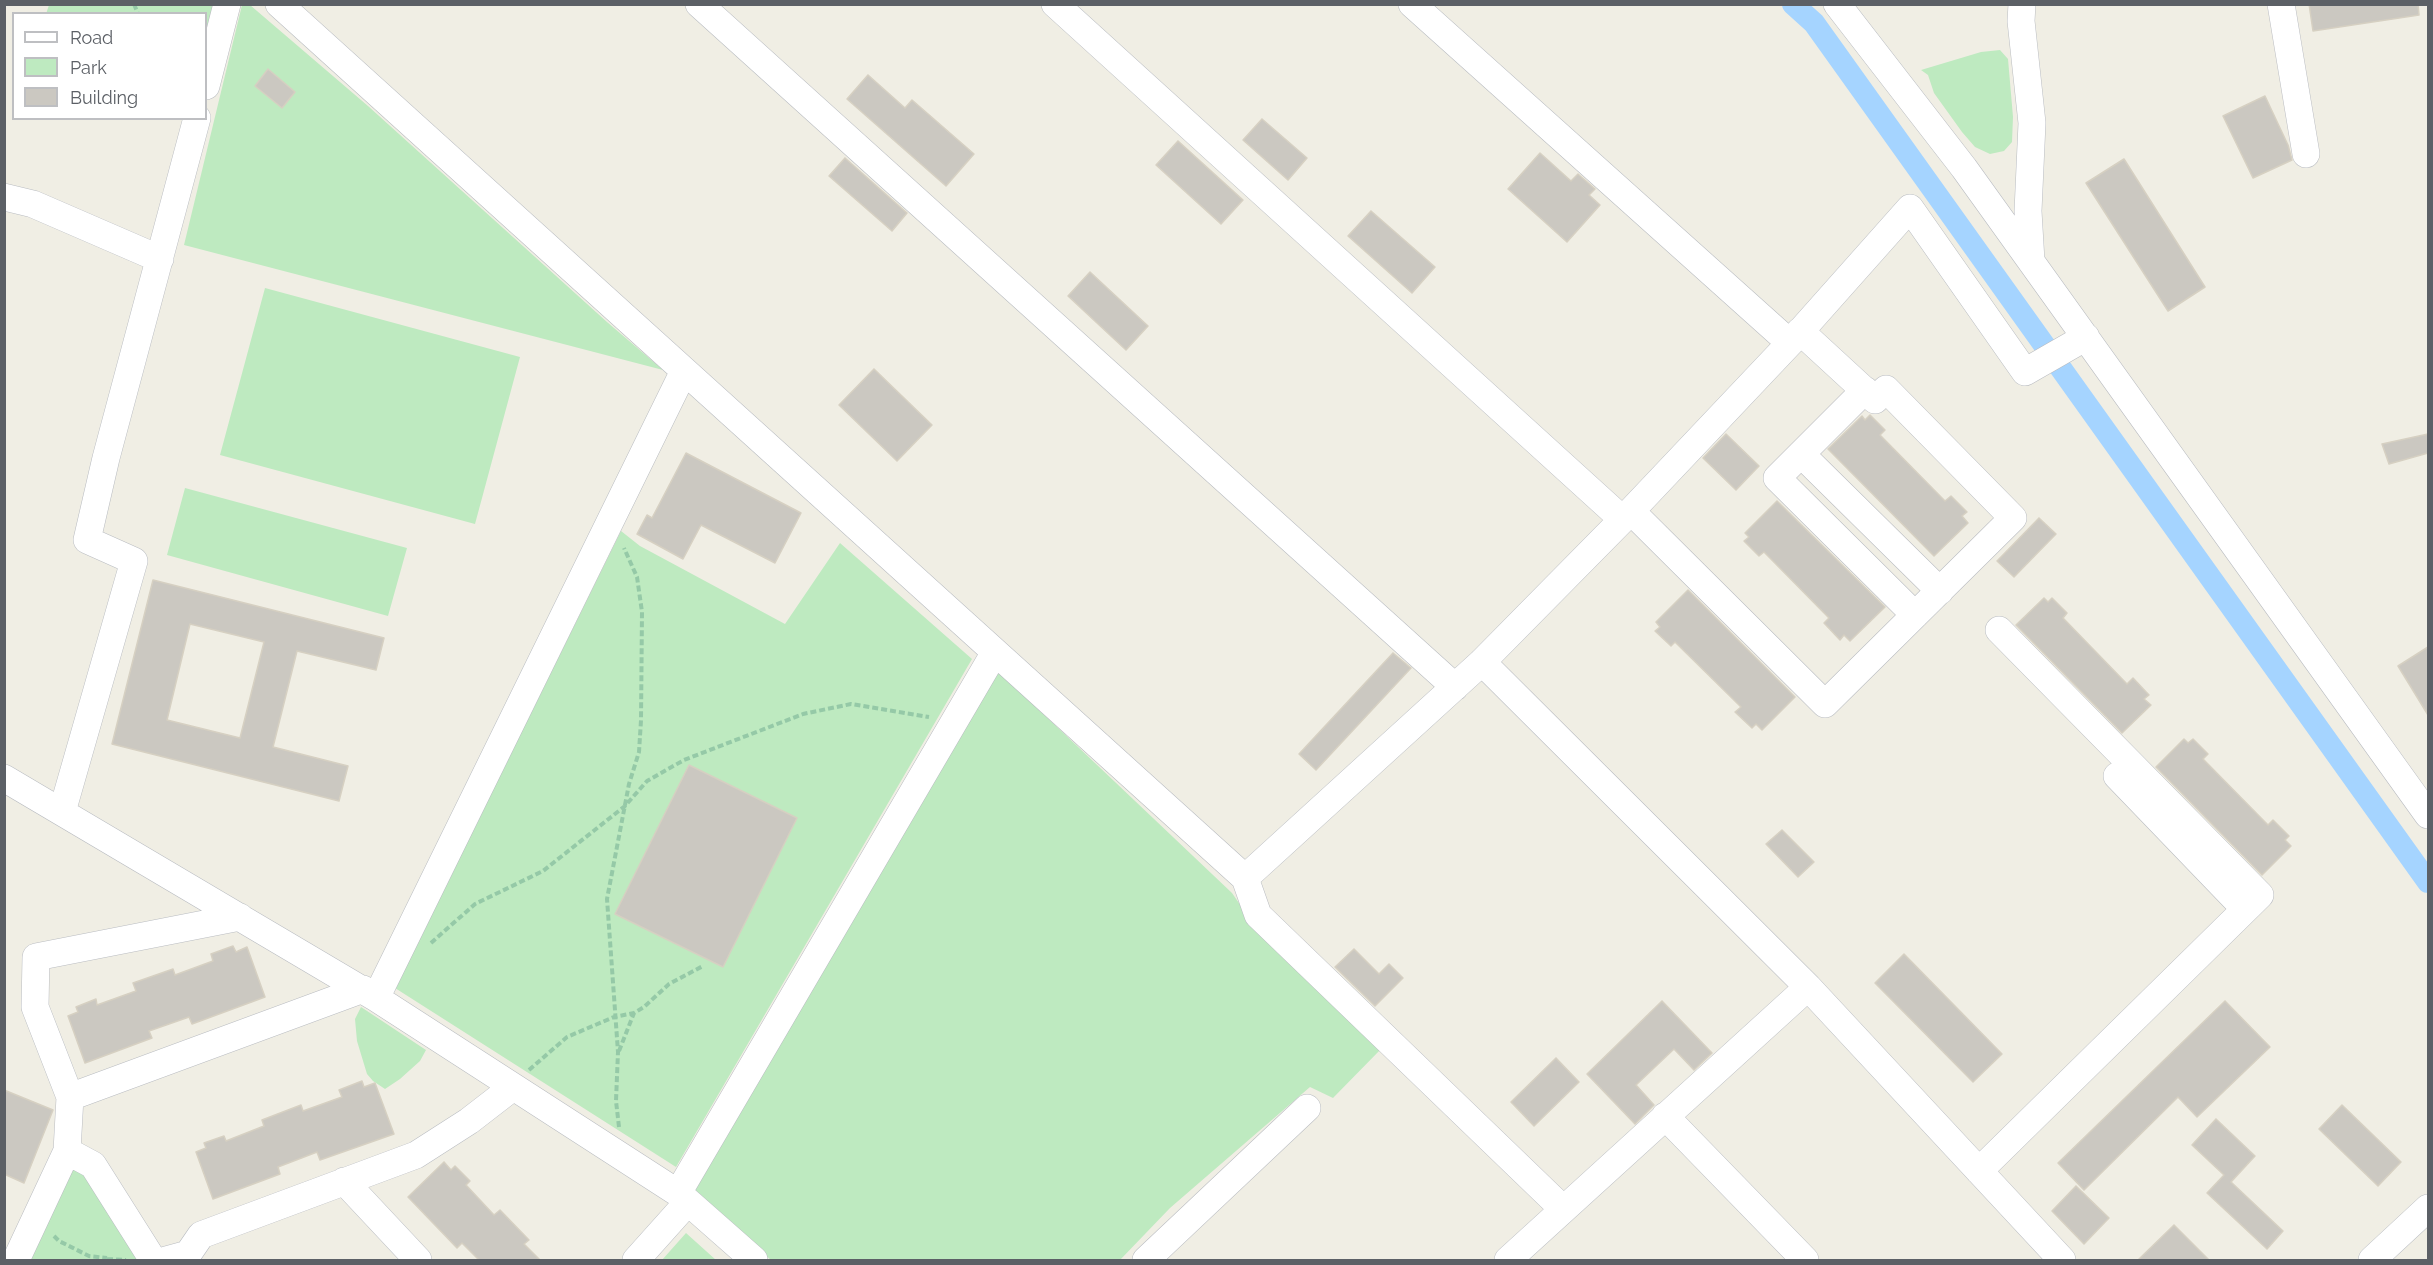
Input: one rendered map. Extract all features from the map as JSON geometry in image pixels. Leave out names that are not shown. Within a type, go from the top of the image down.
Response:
[{"type":"street","points":[[207,82],[227,4]]},
{"type":"street","points":[[279,4],[1245,878],[1258,915],[1563,1209]]},
{"type":"street","points":[[699,4],[1455,687]]},
{"type":"street","points":[[1055,4],[1626,515],[1825,704],[2013,518],[1886,390],[1875,400],[1795,337],[1412,4]]},
{"type":"street","points":[[1837,4],[1965,168],[2428,814]]},
{"type":"street","points":[[2022,4],[2021,21],[2032,123],[2028,212],[2031,261]]},
{"type":"street","points":[[2282,4],[2306,154]]},
{"type":"street","points":[[62,812],[134,561],[87,540],[106,458],[196,120]]},
{"type":"street","points":[[4,197],[33,204],[160,259]]},
{"type":"street","points":[[1245,878],[1482,662],[1795,337],[1910,208],[2025,372],[2086,337]]},
{"type":"street","points":[[70,1097],[369,994],[395,960],[684,371]]},
{"type":"street","points":[[1865,390],[1777,478],[1915,615]]},
{"type":"street","points":[[1801,454],[1940,591]]},
{"type":"street","points":[[1979,1171],[2260,895],[1997,640]]},
{"type":"street","points":[[636,1260],[683,1198],[995,652]]},
{"type":"street","points":[[1482,662],[1808,987],[2062,1260]]},
{"type":"street","points":[[4,778],[369,994],[683,1198],[754,1260]]},
{"type":"street","points":[[16,1260],[67,1150],[70,1097],[35,1007],[36,957],[240,917]]},
{"type":"street","points":[[1514,1258],[1563,1209],[1808,987]]},
{"type":"street","points":[[166,1260],[188,1254],[201,1235],[416,1155],[470,1121],[513,1087]]},
{"type":"street","points":[[1146,1260],[1307,1108]]},
{"type":"street","points":[[1665,1116],[1805,1260]]},
{"type":"street","points":[[67,1150],[93,1165],[153,1260]]},
{"type":"street","points":[[344,1181],[418,1260]]},
{"type":"street","points":[[2372,1260],[2428,1208]]},
{"type":"path","points":[[606,530],[627,551],[637,577],[642,612],[639,752],[629,784],[607,899],[618,1052],[616,1101],[622,1157]]},
{"type":"path","points":[[395,960],[426,947],[475,904],[543,871],[625,806],[647,781],[684,760],[803,714],[851,704],[930,717],[959,714]]},
{"type":"path","points":[[513,1087],[525,1073],[567,1037],[644,1007],[669,984],[704,966]]},
{"type":"path","points":[[618,1052],[634,1012]]},
{"type":"path","points":[[36,1217],[59,1241],[89,1256],[132,1260]]},
{"type":"green space","points":[[49,5],[213,5],[207,31],[207,12],[47,12]]},
{"type":"green space","points":[[242,5],[250,5],[368,106],[663,370],[184,245]]},
{"type":"green space","points":[[2000,50],[2008,59],[2013,117],[2012,142],[2004,151],[1990,154],[1975,147],[1962,132],[1934,93],[1928,75],[1921,70],[1981,52]]},
{"type":"green space","points":[[265,288],[520,357],[475,524],[220,455]]},
{"type":"green space","points":[[185,488],[407,548],[388,616],[167,555]]},
{"type":"green space","points":[[621,531],[640,546],[785,624],[840,543],[972,659],[676,1167],[395,988]]},
{"type":"green space","points":[[997,670],[1232,893],[1254,925],[1382,1048],[1333,1098],[1310,1087],[1170,1208],[1120,1260],[771,1260],[691,1193]]},
{"type":"green space","points":[[361,1007],[426,1050],[420,1061],[385,1089],[367,1074],[357,1041],[355,1019]]},
{"type":"green space","points":[[73,1162],[90,1170],[146,1260],[26,1260]]},
{"type":"green space","points":[[686,1233],[716,1260],[662,1260]]},
{"type":"building","points":[[2309,4],[2418,4],[2419,15],[2313,31]]},
{"type":"building","points":[[268,69],[295,92],[282,108],[255,86]]},
{"type":"building","points":[[868,75],[905,108],[912,100],[974,154],[946,186],[847,99]]},
{"type":"building","points":[[2265,96],[2288,145],[2292,160],[2253,178],[2223,116]]},
{"type":"building","points":[[1262,119],[1307,158],[1288,180],[1243,140]]},
{"type":"building","points":[[1178,141],[1243,200],[1221,224],[1156,165]]},
{"type":"building","points":[[1540,153],[1571,181],[1578,174],[1595,189],[1589,195],[1600,205],[1567,242],[1508,189]]},
{"type":"building","points":[[845,158],[907,213],[892,231],[829,176]]},
{"type":"building","points":[[2124,159],[2205,287],[2168,311],[2086,183]]},
{"type":"building","points":[[1371,211],[1435,267],[1412,293],[1348,236]]},
{"type":"building","points":[[1090,272],[1148,326],[1126,350],[1068,296]]},
{"type":"building","points":[[874,369],[932,425],[897,461],[839,405]]},
{"type":"building","points":[[1870,415],[1885,430],[1880,435],[1945,501],[1951,496],[1967,512],[1962,516],[1968,523],[1934,556],[1828,449],[1862,416],[1865,420]]},
{"type":"building","points":[[1726,434],[1759,466],[1736,490],[1703,458]]},
{"type":"building","points":[[2428,434],[2428,453],[2389,464],[2382,444]]},
{"type":"building","points":[[686,453],[801,513],[775,563],[701,525],[683,559],[637,534],[647,515],[652,518]]},
{"type":"building","points":[[1777,501],[1885,607],[1850,641],[1844,635],[1840,640],[1824,623],[1829,618],[1764,552],[1759,556],[1744,541],[1749,537],[1745,533]]},
{"type":"building","points":[[2039,518],[2056,534],[2014,577],[1997,561]]},
{"type":"building","points":[[153,580],[384,638],[376,670],[297,651],[273,747],[348,766],[339,801],[112,744]],"holes":[[[190,624],[264,642],[240,738],[167,720]]]},
{"type":"building","points":[[1688,590],[1795,697],[1762,730],[1756,724],[1752,728],[1735,712],[1741,707],[1675,642],[1671,646],[1655,631],[1660,627],[1656,622]]},
{"type":"building","points":[[2044,598],[2048,602],[2052,598],[2067,613],[2063,618],[2127,684],[2133,678],[2149,695],[2144,699],[2151,705],[2122,733],[2016,625]]},
{"type":"building","points":[[2428,647],[2428,715],[2398,666]]},
{"type":"building","points":[[1393,653],[1411,668],[1316,770],[1299,754]]},
{"type":"building","points":[[2184,739],[2188,743],[2193,739],[2208,754],[2203,759],[2268,825],[2273,820],[2289,836],[2285,840],[2291,846],[2262,875],[2156,767]]},
{"type":"building","points":[[689,765],[797,818],[723,967],[615,914]]},
{"type":"building","points":[[1782,830],[1814,862],[1798,877],[1766,844]]},
{"type":"building","points":[[233,946],[236,952],[247,947],[265,997],[192,1024],[189,1017],[149,1031],[152,1038],[85,1063],[68,1016],[78,1012],[76,1007],[96,999],[97,1005],[136,991],[133,983],[173,969],[175,975],[213,961],[211,954]]},
{"type":"building","points":[[1354,949],[1379,974],[1389,964],[1403,978],[1375,1006],[1335,967]]},
{"type":"building","points":[[1904,954],[2002,1054],[1973,1082],[1875,983]]},
{"type":"building","points":[[1662,1001],[1712,1053],[1694,1070],[1674,1049],[1636,1085],[1654,1105],[1635,1124],[1587,1074]]},
{"type":"building","points":[[2225,1001],[2270,1047],[2197,1117],[2178,1097],[2084,1190],[2058,1163]]},
{"type":"building","points":[[1556,1058],[1579,1082],[1534,1126],[1511,1102]]},
{"type":"building","points":[[362,1081],[364,1087],[375,1083],[394,1134],[320,1160],[317,1152],[278,1167],[280,1174],[213,1199],[196,1152],[206,1148],[204,1143],[224,1136],[226,1141],[264,1126],[262,1120],[301,1105],[303,1111],[342,1097],[339,1090]]},
{"type":"building","points":[[4,1090],[53,1110],[24,1183],[4,1174]]},
{"type":"building","points":[[2342,1105],[2401,1162],[2378,1186],[2319,1129]]},
{"type":"building","points":[[2216,1119],[2255,1156],[2231,1182],[2283,1231],[2267,1249],[2207,1193],[2224,1175],[2192,1145]]},
{"type":"building","points":[[444,1162],[451,1170],[455,1166],[470,1181],[466,1185],[494,1215],[500,1210],[529,1240],[524,1244],[540,1260],[479,1260],[462,1243],[457,1248],[408,1197]]},
{"type":"building","points":[[2076,1186],[2109,1218],[2084,1244],[2052,1211]]},
{"type":"building","points":[[2174,1225],[2209,1260],[2138,1260]]},
{"type":"waterway","points":[[1793,4],[1814,23],[2428,882]]}]
